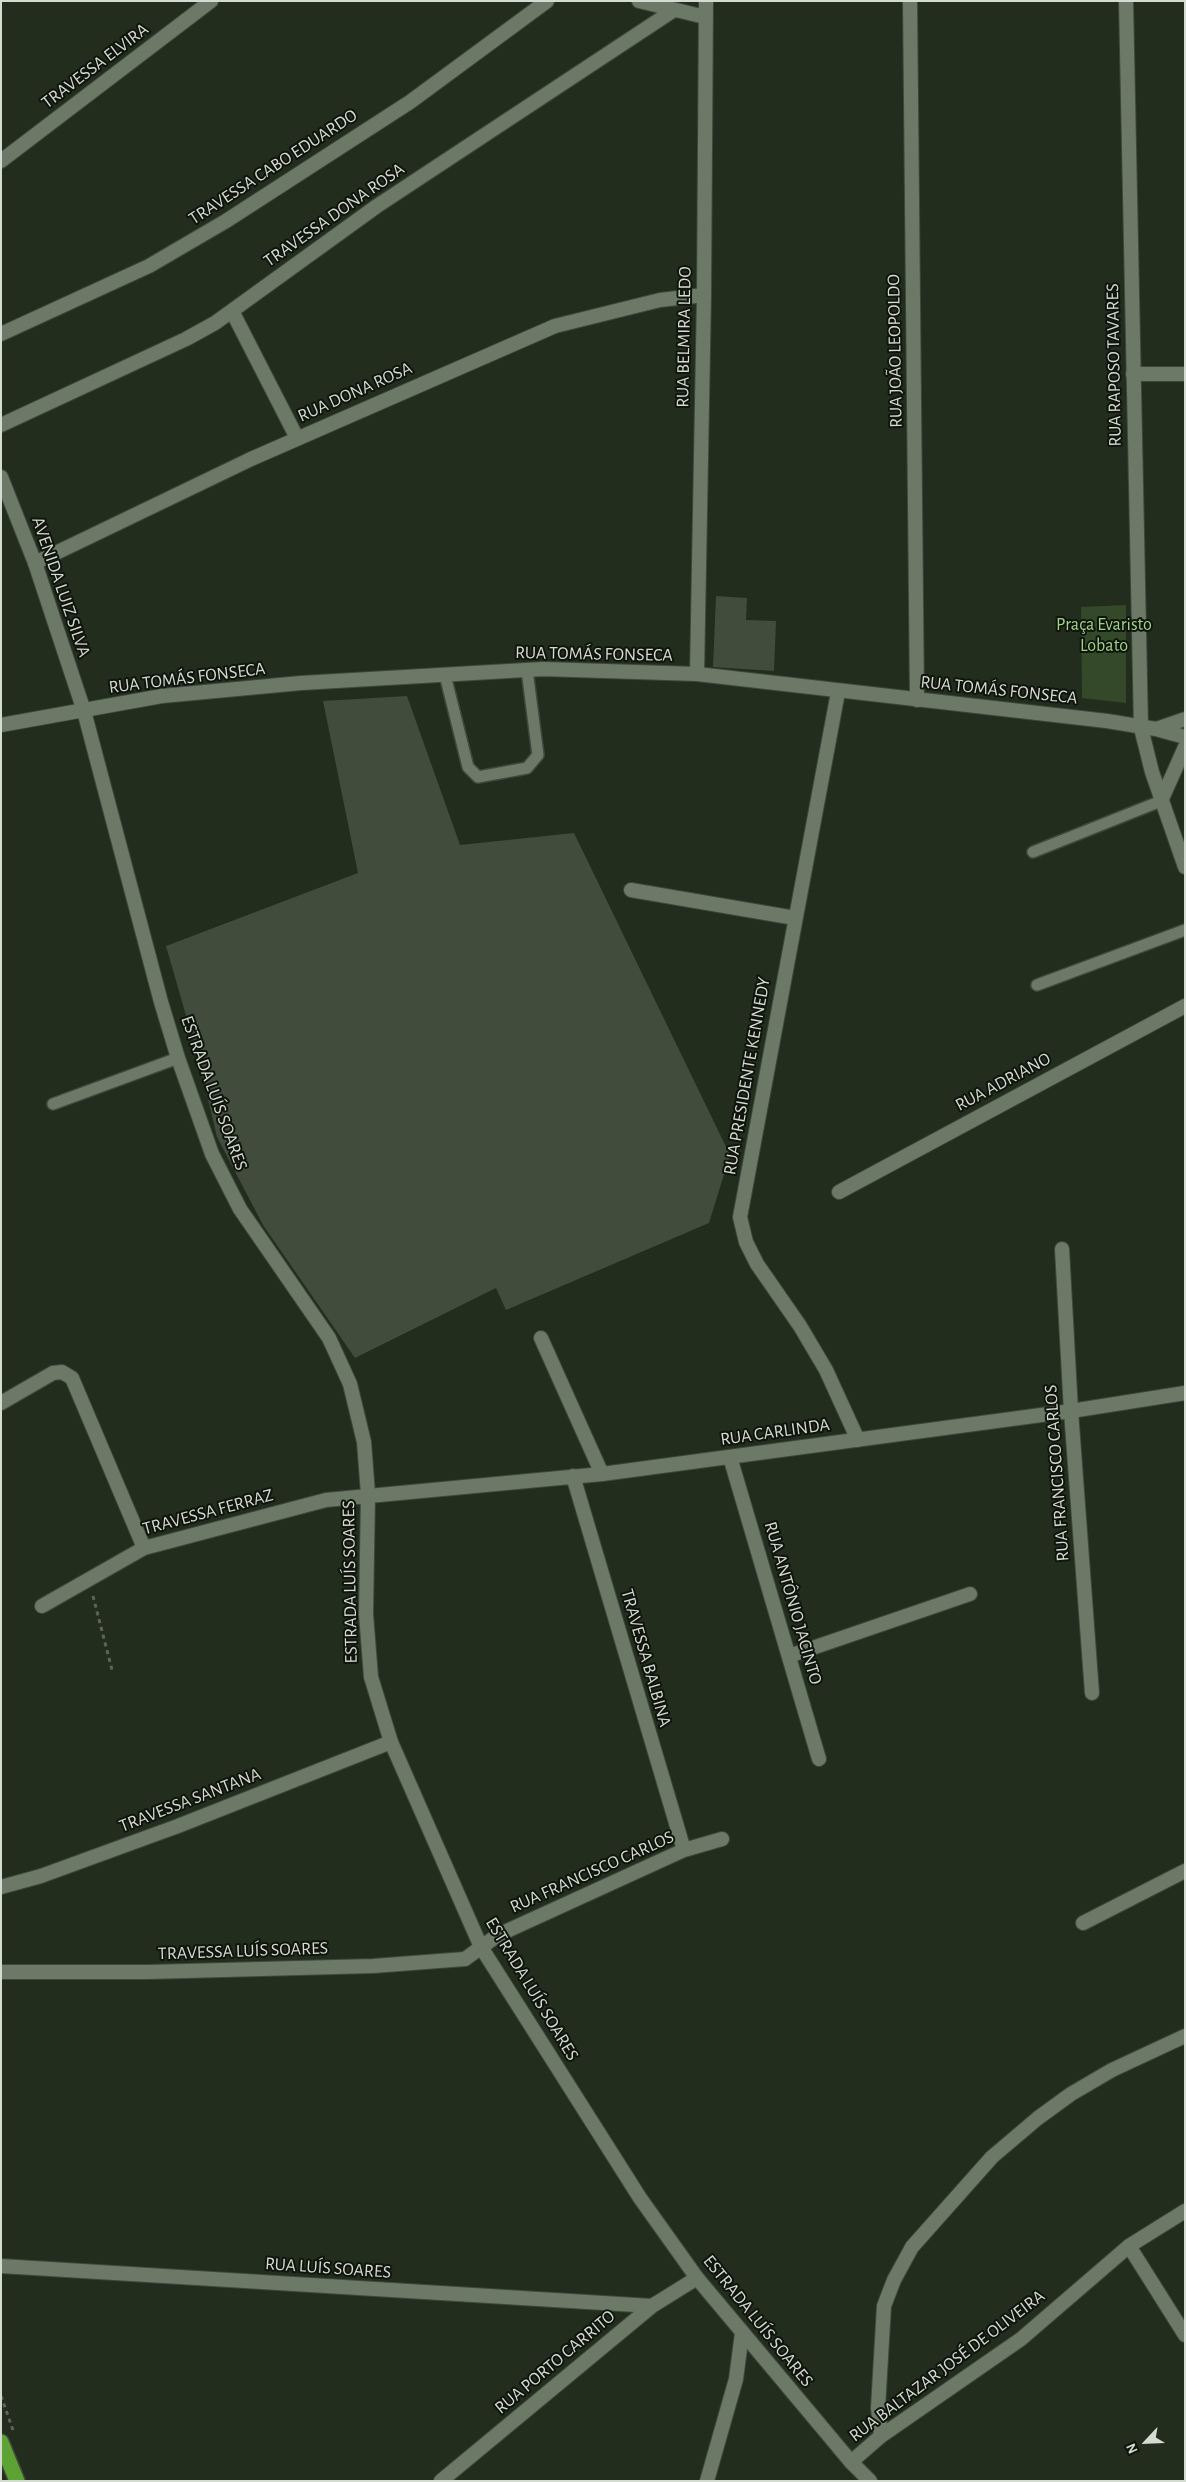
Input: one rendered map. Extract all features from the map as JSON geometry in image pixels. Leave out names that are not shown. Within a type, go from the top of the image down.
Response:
[{"type":"highway","points":[[5,2436],[18,2481]]},
{"type":"street","name":"TRAVESSA ELVIRA","points":[[1,161],[211,1]]},
{"type":"street","name":"TRAVESSA CABO EDUARDO","points":[[1,334],[148,266],[226,221],[410,102],[547,1]]},
{"type":"street","points":[[639,1],[706,17]]},
{"type":"street","name":"RUA BELMIRA LEDO","points":[[697,674],[704,295],[706,1]]},
{"type":"street","name":"RUA JOÃO LEOPOLDO","points":[[910,1],[917,700]]},
{"type":"street","name":"RUA RAPOSO TAVARES","points":[[1126,1],[1141,728],[1161,801],[1185,867]]},
{"type":"street","name":"TRAVESSA DONA ROSA","points":[[1,424],[186,340],[232,310],[377,206],[674,10]]},
{"type":"street","name":"RUA DONA ROSA","points":[[35,563],[297,438],[555,326],[660,300],[704,295]]},
{"type":"street","points":[[232,310],[297,438]]},
{"type":"street","points":[[1133,374],[1185,374]]},
{"type":"street","name":"AVENIDA LUIZ SILVA","points":[[1,477],[35,563],[84,711]]},
{"type":"street","name":"RUA TOMÁS FONSECA","points":[[1,725],[162,696],[301,683],[527,670],[697,674],[838,692],[1107,721],[1156,729],[1185,738]]},
{"type":"street","name":"RUA PRESIDENTE KENNEDY","points":[[838,692],[740,1217],[746,1242],[757,1264],[800,1326],[817,1355],[858,1440]]},
{"type":"street","name":"ESTRADA LUÍS SOARES","points":[[84,711],[178,1058],[212,1154],[240,1209],[329,1338],[350,1384],[364,1442],[368,1494],[366,1614],[371,1678],[391,1742],[482,1947],[640,2198],[697,2278],[851,2462],[870,2481]]},
{"type":"street","points":[[1156,729],[1185,719]]},
{"type":"street","points":[[1161,801],[1185,747]]},
{"type":"street","points":[[631,890],[795,918]]},
{"type":"street","name":"RUA ADRIANO","points":[[839,1192],[1185,1006]]},
{"type":"street","name":"RUA FRANCISCO CARLOS","points":[[1062,1249],[1071,1411],[1092,1693]]},
{"type":"street","points":[[540,1338],[602,1474]]},
{"type":"street","points":[[1,1403],[53,1373],[62,1372],[72,1378],[144,1548]]},
{"type":"street","name":"RUA CARLINDA","points":[[368,1494],[602,1474],[1071,1411],[1185,1393]]},
{"type":"street","name":"RUA ANTÔNIO JACINTO","points":[[730,1457],[819,1759]]},
{"type":"street","name":"TRAVESSA BALBINA","points":[[573,1476],[684,1850]]},
{"type":"street","name":"TRAVESSA FERRAZ","points":[[42,1606],[144,1548],[326,1500],[368,1494]]},
{"type":"street","points":[[789,1656],[970,1594]]},
{"type":"street","name":"TRAVESSA SANTANA","points":[[1,1887],[41,1876],[178,1826],[391,1742]]},
{"type":"street","name":"RUA FRANCISCO CARLOS","points":[[482,1947],[498,1935],[684,1850],[722,1839]]},
{"type":"street","points":[[1084,1923],[1185,1870]]},
{"type":"street","name":"TRAVESSA LUÍS SOARES","points":[[1,1972],[148,1972],[373,1966],[465,1959],[482,1947]]},
{"type":"street","points":[[881,2436],[878,2408],[884,2306],[894,2280],[912,2247],[992,2157],[1038,2118],[1071,2094],[1112,2070],[1185,2036]]},
{"type":"street","name":"RUA BALTAZAR JOSÉ DE OLIVEIRA","points":[[851,2462],[881,2436],[1021,2339],[1129,2246],[1185,2211]]},
{"type":"street","points":[[1129,2246],[1185,2335]]},
{"type":"street","name":"RUA LUÍS SOARES","points":[[1,2266],[652,2306]]},
{"type":"street","name":"RUA PORTO CARRITO","points":[[441,2481],[652,2306],[697,2278]]},
{"type":"street","points":[[707,2481],[736,2379],[742,2332]]},
{"type":"lane","points":[[445,675],[468,768],[478,777],[527,768],[538,755],[527,670]]},
{"type":"lane","points":[[1032,852],[1161,801]]},
{"type":"lane","points":[[1037,985],[1185,930]]},
{"type":"lane","points":[[53,1104],[178,1058]]},
{"type":"path","points":[[89,1579],[112,1670]]},
{"type":"path","points":[[1,2396],[14,2429],[5,2436]]},
{"type":"green space","name":"Praça Evaristo Lobato","points":[[1126,605],[1126,703],[1082,698],[1081,607]]},
{"type":"building","points":[[716,596],[747,598],[746,620],[776,621],[774,671],[713,667]]},
{"type":"building","points":[[407,696],[460,845],[574,833],[730,1155],[709,1223],[506,1310],[496,1288],[355,1358],[263,1225],[217,1137],[198,1057],[166,946],[358,873],[323,701]]}]
